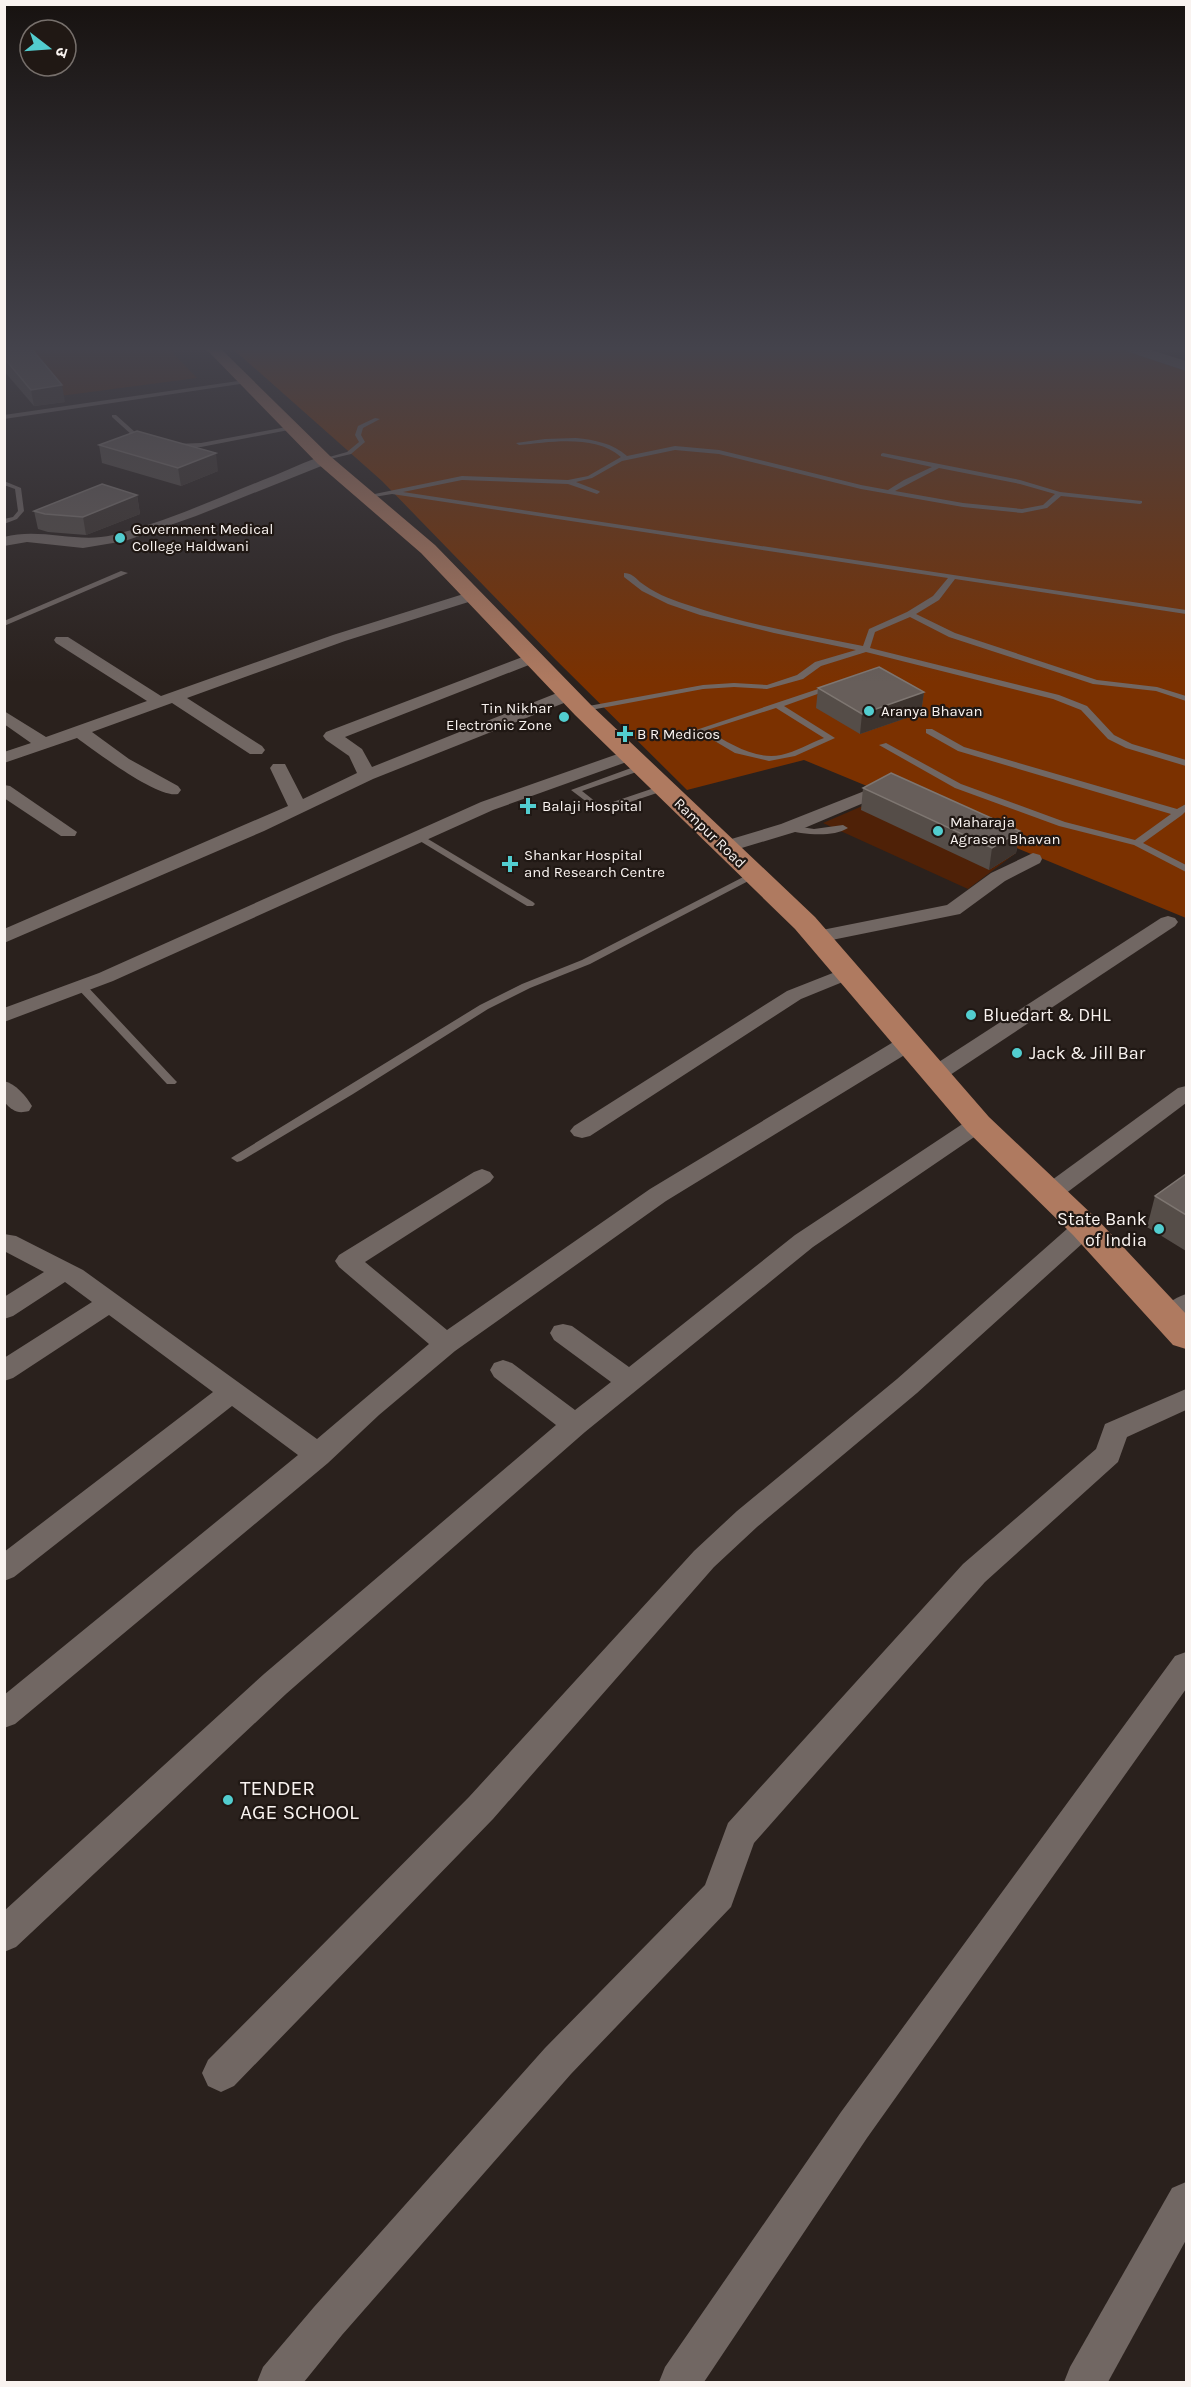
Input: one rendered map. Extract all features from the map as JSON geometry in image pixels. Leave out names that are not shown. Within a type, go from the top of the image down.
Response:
[{"type":"main road","name":"Rampur Road","points":[[325,460],[380,494],[428,549],[576,702],[817,937],[978,1124],[1049,1194],[1177,1310],[1186,1336]]},
{"type":"street","points":[[4,542],[17,537],[42,538],[74,544],[114,538],[157,526],[323,460]]},
{"type":"street","points":[[4,758],[339,638],[473,596]]},
{"type":"street","points":[[63,640],[256,750]]},
{"type":"street","points":[[367,775],[356,753],[332,736],[533,658]]},
{"type":"street","points":[[4,937],[298,808],[367,775],[576,702]]},
{"type":"street","points":[[4,716],[44,744]]},
{"type":"street","points":[[80,732],[123,763],[172,790]]},
{"type":"street","points":[[4,1016],[82,987],[214,930],[418,836],[537,787],[635,761]]},
{"type":"street","points":[[279,768],[298,808]]},
{"type":"street","points":[[4,790],[68,832]]},
{"type":"street","points":[[725,847],[788,828],[867,795]]},
{"type":"street","points":[[817,937],[953,910],[998,877],[1033,859]]},
{"type":"street","points":[[936,1074],[1168,922]]},
{"type":"street","points":[[582,1131],[794,995],[848,973]]},
{"type":"street","points":[[4,1714],[318,1455],[369,1408],[446,1344],[658,1195],[908,1043]]},
{"type":"street","points":[[4,1088],[21,1106]]},
{"type":"street","points":[[1049,1194],[1186,1093]]},
{"type":"street","points":[[4,1935],[276,1684],[574,1425],[804,1241],[978,1124]]},
{"type":"street","points":[[446,1344],[348,1261],[482,1177]]},
{"type":"street","points":[[221,2073],[481,1808],[704,1559],[747,1519],[907,1386],[1085,1227]]},
{"type":"street","points":[[4,1243],[7,1242],[74,1276],[318,1455]]},
{"type":"street","points":[[4,1310],[65,1272]]},
{"type":"street","points":[[4,1371],[109,1303]]},
{"type":"street","points":[[562,1333],[629,1381]]},
{"type":"street","points":[[503,1370],[574,1425]]},
{"type":"street","points":[[4,1569],[232,1392]]},
{"type":"street","points":[[278,2382],[328,2321],[558,2061],[719,1895],[740,1834],[974,1573],[1108,1454],[1115,1431],[1186,1399]]},
{"type":"street","points":[[680,2382],[854,2125],[1186,1665]]},
{"type":"street","points":[[1085,2382],[1186,2202]]},
{"type":"lane","points":[[380,494],[462,478],[568,482],[590,477],[621,460]]},
{"type":"lane","points":[[750,460],[889,492],[963,505],[1022,511],[1045,507],[1059,494]]},
{"type":"lane","points":[[910,460],[1020,482],[1059,494],[1140,502]]},
{"type":"lane","points":[[889,492],[938,466]]},
{"type":"lane","points":[[568,482],[597,492]]},
{"type":"lane","points":[[4,483],[18,488],[21,511],[15,518],[4,522]]},
{"type":"lane","points":[[380,494],[1186,612]]},
{"type":"lane","points":[[4,624],[124,573]]},
{"type":"lane","points":[[627,575],[637,586],[668,601],[748,624],[866,649],[1056,697],[1084,708],[1111,737],[1129,746],[1186,763]]},
{"type":"lane","points":[[866,649],[872,631],[910,614],[936,598],[952,578]]},
{"type":"lane","points":[[910,614],[952,635],[1096,682],[1157,689],[1186,699]]},
{"type":"lane","points":[[777,696],[800,676],[819,664],[866,649]]},
{"type":"lane","points":[[576,702],[734,685],[777,696],[831,738],[779,758],[758,758],[740,752],[700,730],[777,696],[842,684]]},
{"type":"lane","points":[[929,731],[961,749],[1183,810]]},
{"type":"lane","points":[[883,745],[958,786],[1062,824],[1137,843],[1186,868]]},
{"type":"lane","points":[[635,761],[576,790],[600,809],[663,788]]},
{"type":"lane","points":[[1137,843],[1183,810]]},
{"type":"lane","points":[[788,828],[814,832],[843,828]]},
{"type":"lane","points":[[418,836],[530,904]]},
{"type":"lane","points":[[237,1158],[349,1092],[484,1007],[526,986],[586,962],[753,875]]},
{"type":"lane","points":[[82,987],[171,1082]]},
{"type":"shaded area","points":[[359,460],[1186,460],[1186,918],[804,760],[687,790],[556,660],[382,481]]},
{"type":"shaded area","points":[[888,795],[1016,853],[968,889],[823,823]]},
{"type":"building","points":[[152,460],[197,460],[178,468]]},
{"type":"building","points":[[102,484],[137,495],[83,517],[34,511]]},
{"type":"building","points":[[879,667],[924,692],[862,714],[818,688]]},
{"type":"building","points":[[891,773],[1020,831],[992,848],[863,788]]},
{"type":"building","points":[[1186,1174],[1186,1215],[1155,1196]]},
{"type":"place","name":"Government Medical College Haldwani","points":[[120,538]]},
{"type":"place","name":"Aranya Bhavan","points":[[869,711]]},
{"type":"place","name":"Tin Nikhar Electronic Zone","points":[[564,717]]},
{"type":"place","name":"B R Medicos","points":[[625,734]]},
{"type":"place","name":"Balaji Hospital","points":[[528,806]]},
{"type":"place","name":"Maharaja Agrasen Bhavan","points":[[938,831]]},
{"type":"place","name":"Shankar Hospital and Research Centre","points":[[510,864]]},
{"type":"place","name":"Bluedart & DHL","points":[[971,1015]]},
{"type":"place","name":"Jack & Jill Bar","points":[[1017,1053]]},
{"type":"place","name":"State Bank of India","points":[[1159,1229]]},
{"type":"place","name":"TENDER AGE SCHOOL","points":[[228,1800]]}]
